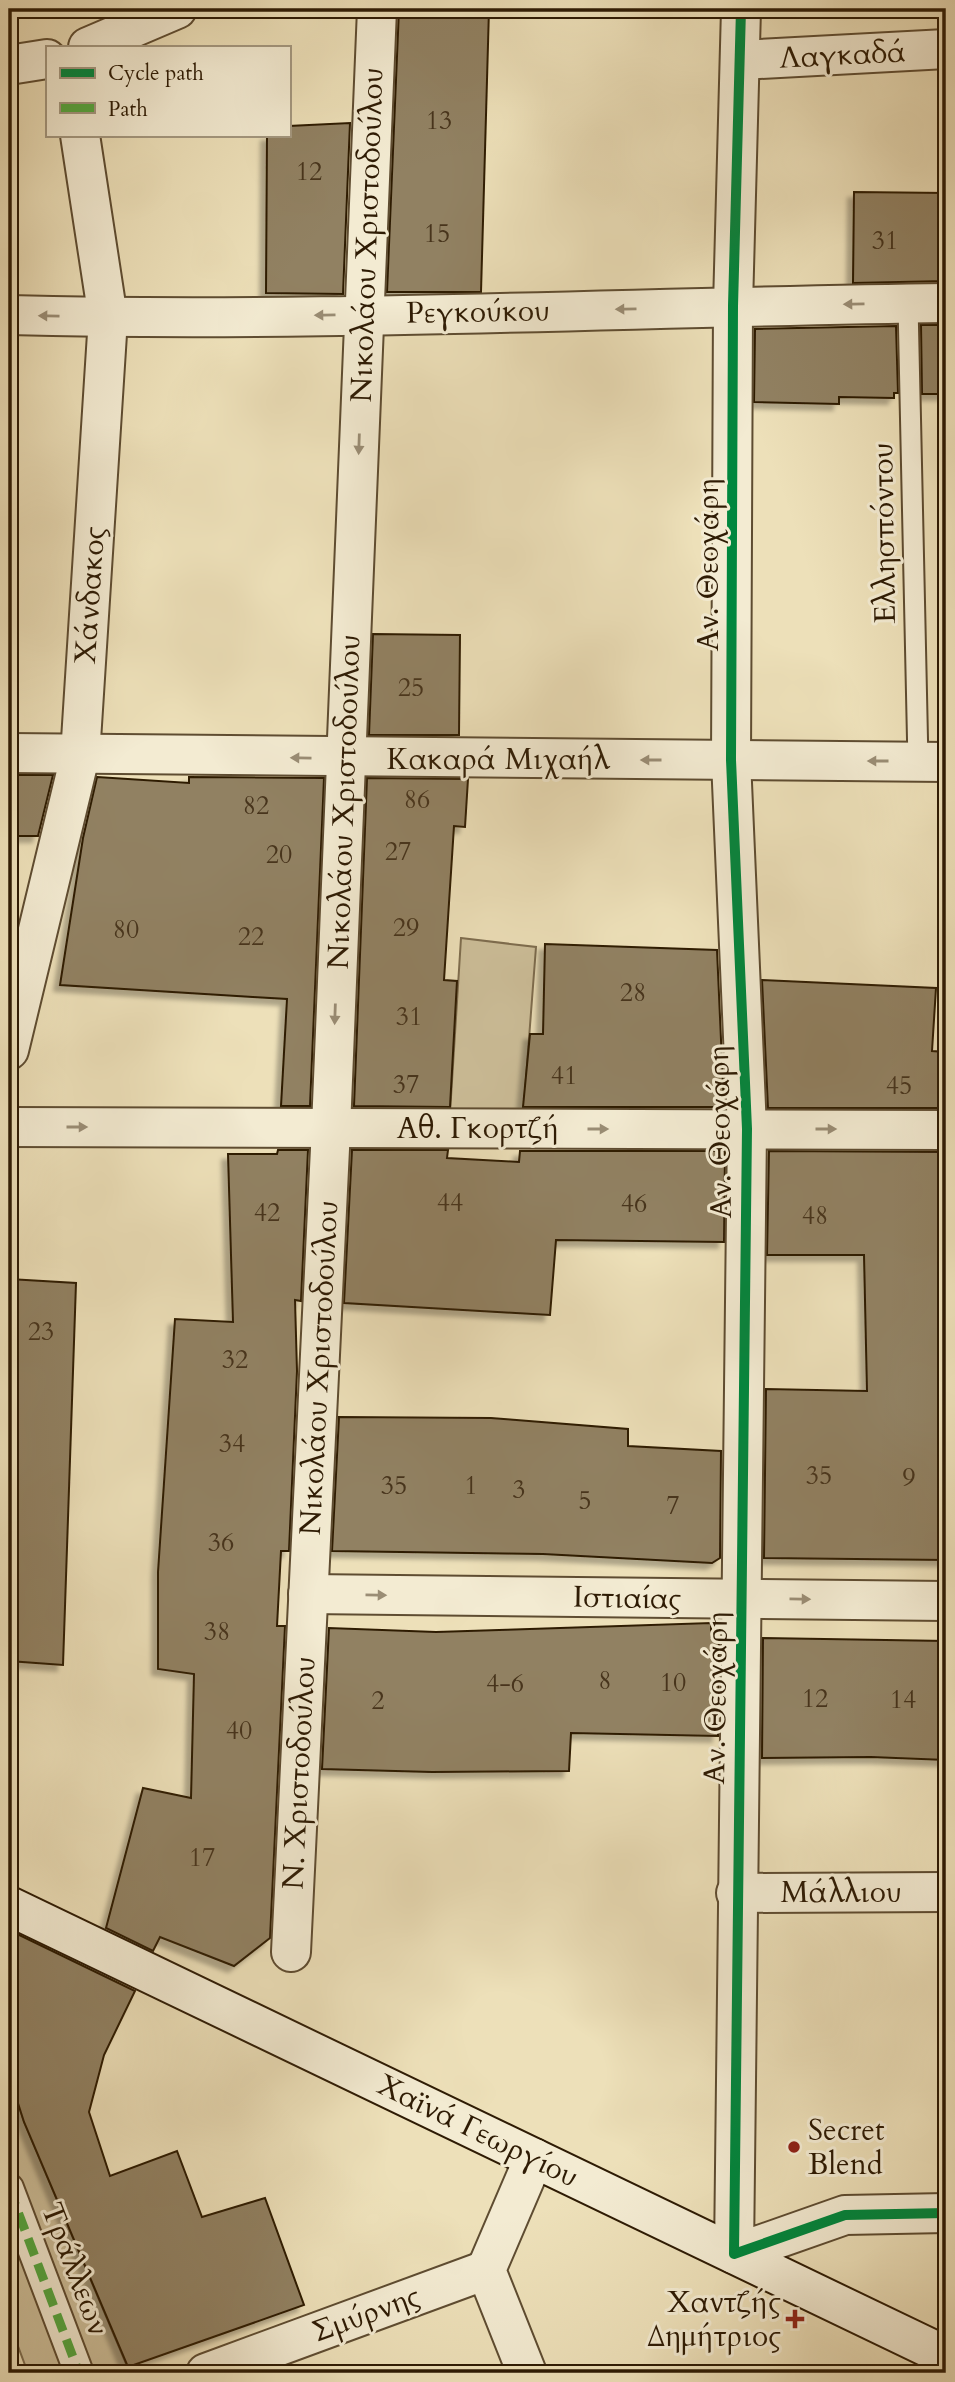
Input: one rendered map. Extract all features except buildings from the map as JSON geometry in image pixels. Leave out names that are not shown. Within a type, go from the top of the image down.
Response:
[{"type":"street","points":[[90,46],[177,9]]},
{"type":"street","name":"Νικολάου Χριστοδούλου","points":[[308,1594],[331,1128],[377,9]]},
{"type":"street","name":"Αν. Θεοχάρη","points":[[734,2254],[736,1893],[743,1599],[747,1129],[731,760],[733,306],[741,9]]},
{"type":"street","name":"Λαγκαδά","points":[[741,60],[946,49]]},
{"type":"street","points":[[9,65],[46,59]]},
{"type":"street","name":"Χάνδακος","points":[[9,1049],[80,756],[108,317],[80,136]]},
{"type":"street","name":"Ρεγκούκου","points":[[9,315],[108,317],[364,314],[946,303]]},
{"type":"street","name":"Κακαρά Μιχαήλ","points":[[9,753],[346,759],[932,762]]},
{"type":"street","name":"Αθ. Γκορτζή","points":[[9,1127],[946,1130]]},
{"type":"street","name":"Ιστιαίας","points":[[308,1594],[946,1601]]},
{"type":"street","name":"Ν. Χριστοδούλου","points":[[291,1952],[308,1594]]},
{"type":"street","name":"Μάλλιου","points":[[736,1893],[946,1892]]},
{"type":"street","name":"Χαϊνά Γεωργίου","points":[[9,1906],[946,2356]]},
{"type":"street","points":[[527,2373],[486,2270],[534,2158]]},
{"type":"street","name":"Τράλλεων","points":[[9,2188],[79,2373]]},
{"type":"street","points":[[734,2254],[845,2215],[946,2213]]},
{"type":"street","name":"Σμύρνης","points":[[206,2373],[486,2270]]},
{"type":"lane","name":"Ελλησπόντου","points":[[908,304],[932,762]]},
{"type":"shaded area","points":[[461,938],[536,947],[523,1117],[450,1113]]},
{"type":"shaded area","points":[[9,2075],[24,2122],[130,2373],[28,2373],[9,2322]]},
{"type":"marked path","points":[[9,2188],[79,2373]]},
{"type":"cycle path","points":[[741,9],[733,306],[731,760],[747,1129],[734,2254],[845,2215],[946,2213]]},
{"type":"place","name":"Secret Blend","points":[[794,2147]]},
{"type":"place","name":"Χαντζής Δημήτριος","points":[[795,2319]]}]
